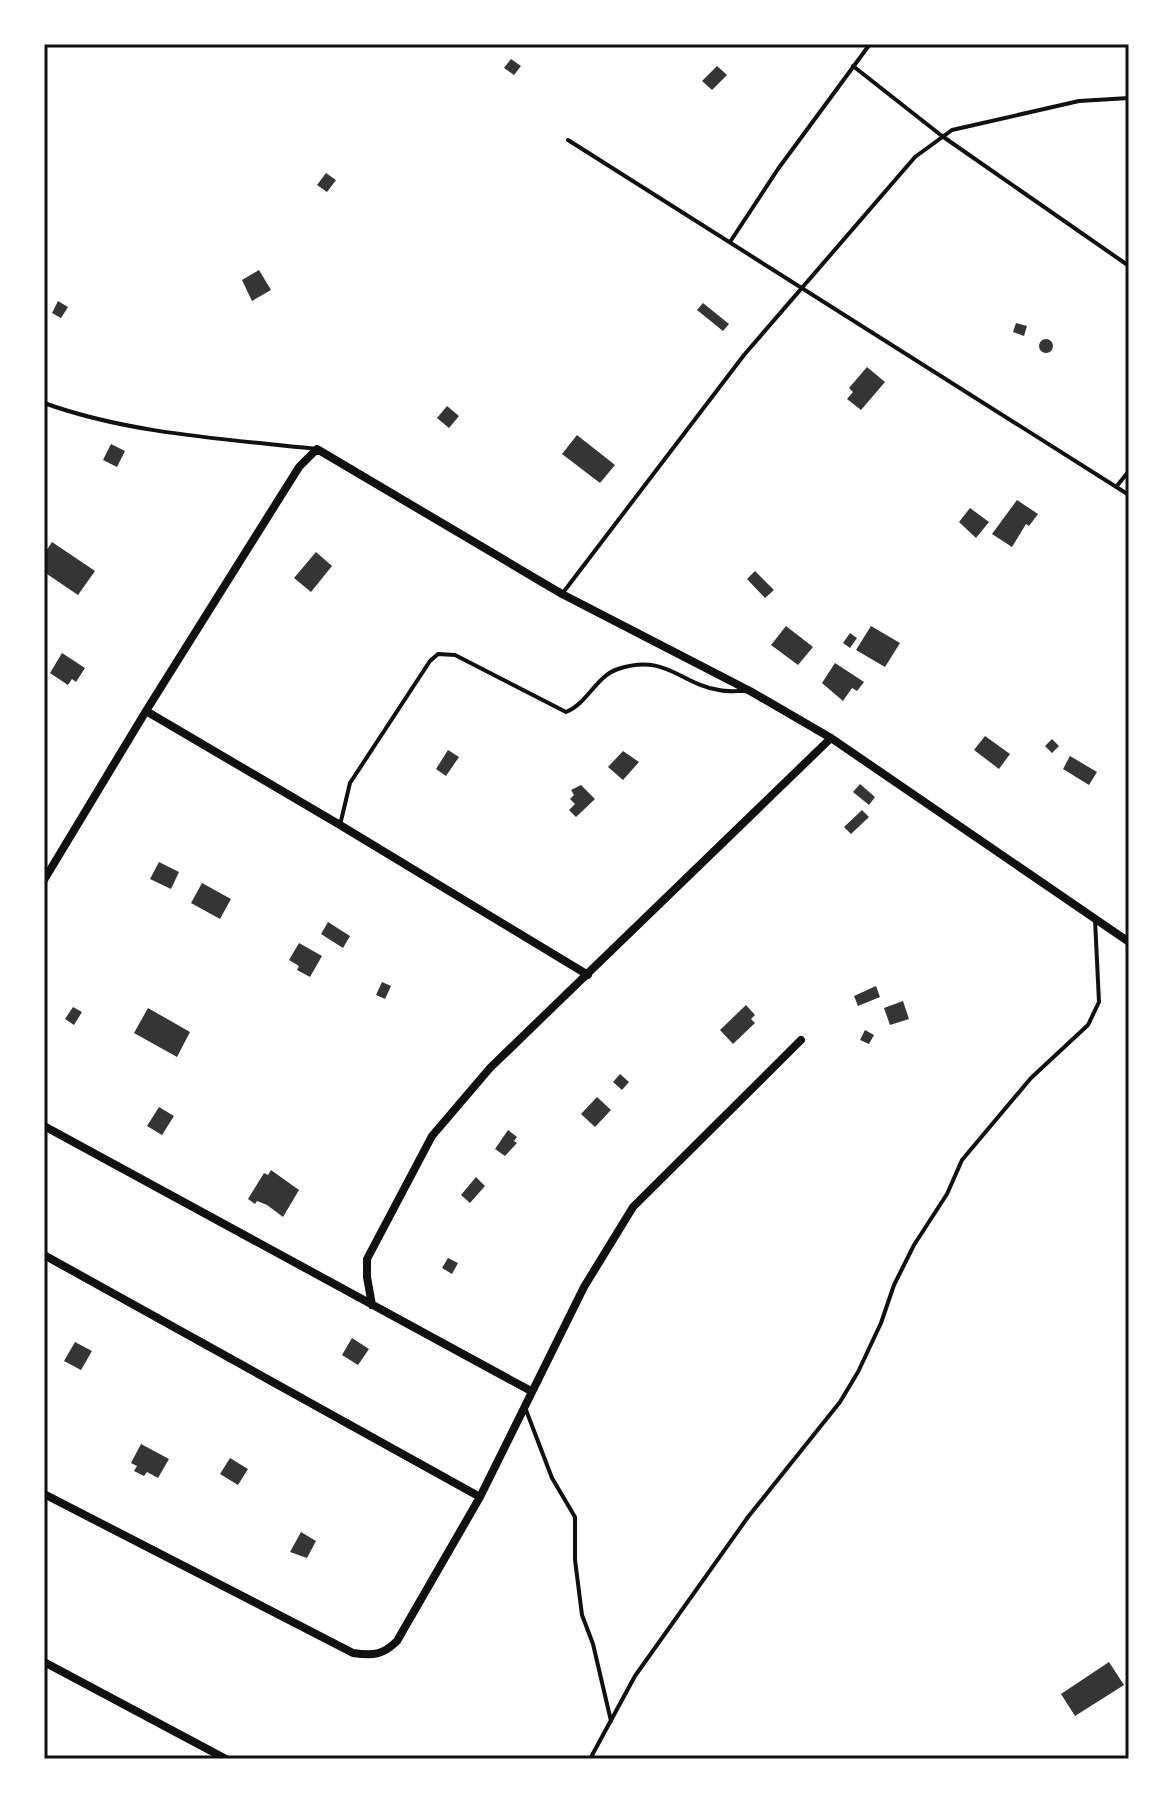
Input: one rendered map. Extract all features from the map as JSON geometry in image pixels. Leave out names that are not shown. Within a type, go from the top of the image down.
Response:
[{"type":"street","points":[[44,880],[299,467],[317,449],[562,594],[750,691],[831,738],[1129,942]]},
{"type":"street","points":[[146,711],[588,975]]},
{"type":"street","points":[[372,1305],[367,1259],[432,1136],[490,1068],[831,738]]},
{"type":"street","points":[[44,1494],[353,1653],[371,1655],[387,1651],[397,1641],[480,1497],[584,1287],[633,1207],[801,1040]]},
{"type":"street","points":[[44,1126],[531,1391]]},
{"type":"street","points":[[44,1255],[480,1497]]},
{"type":"street","points":[[44,1662],[226,1759]]},
{"type":"lane","points":[[730,242],[778,169],[870,44]]},
{"type":"lane","points":[[853,66],[942,136],[1129,266]]},
{"type":"lane","points":[[562,594],[744,355],[915,157],[952,130],[1079,101],[1129,98]]},
{"type":"lane","points":[[568,140],[1129,495]]},
{"type":"lane","points":[[44,403],[88,419],[317,449]]},
{"type":"lane","points":[[1116,487],[1129,471]]},
{"type":"lane","points":[[340,825],[350,783],[430,661],[438,654],[455,655],[566,712],[573,709],[610,672],[649,664],[665,667],[720,690],[750,691]]},
{"type":"lane","points":[[591,1759],[635,1676],[748,1517],[840,1402],[858,1372],[914,1245],[947,1194],[962,1160],[1031,1078],[1088,1025],[1099,1002],[1095,919]]},
{"type":"lane","points":[[525,1408],[552,1478],[575,1517],[575,1560],[582,1615],[593,1644],[611,1722]]},
{"type":"building","points":[[511,59],[521,66],[514,75],[504,68]]},
{"type":"building","points":[[717,66],[727,75],[712,90],[702,81]]},
{"type":"building","points":[[326,173],[336,180],[327,192],[317,185]]},
{"type":"building","points":[[259,270],[271,290],[252,301],[242,280]]},
{"type":"building","points":[[58,301],[68,307],[61,318],[52,313]]},
{"type":"building","points":[[703,303],[729,324],[723,331],[697,310]]},
{"type":"building","points":[[1016,323],[1027,326],[1024,336],[1013,332]]},
{"type":"building","points":[[1046,339],[1053,346],[1046,353],[1039,346]]},
{"type":"building","points":[[867,367],[885,382],[861,410],[847,399],[853,392],[849,388]]},
{"type":"building","points":[[447,406],[459,416],[449,428],[437,418]]},
{"type":"building","points":[[577,435],[615,465],[600,483],[562,454]]},
{"type":"building","points":[[111,444],[125,451],[117,467],[103,460]]},
{"type":"building","points":[[1017,500],[1038,514],[1029,526],[1026,524],[1012,547],[992,534]]},
{"type":"building","points":[[970,508],[989,522],[976,538],[959,522]]},
{"type":"building","points":[[52,542],[95,571],[78,595],[44,572],[44,554]]},
{"type":"building","points":[[316,552],[332,566],[311,592],[294,578]]},
{"type":"building","points":[[755,571],[774,590],[765,598],[747,579]]},
{"type":"building","points":[[786,626],[813,647],[798,665],[771,645]]},
{"type":"building","points":[[871,626],[900,643],[885,667],[856,650]]},
{"type":"building","points":[[850,633],[857,638],[850,648],[843,643]]},
{"type":"building","points":[[62,653],[85,668],[76,682],[72,679],[68,685],[50,673]]},
{"type":"building","points":[[835,663],[864,682],[857,691],[852,688],[843,701],[822,683]]},
{"type":"building","points":[[985,736],[1010,754],[999,769],[974,750]]},
{"type":"building","points":[[1052,739],[1059,746],[1052,753],[1045,746]]},
{"type":"building","points":[[448,750],[459,757],[446,776],[436,769]]},
{"type":"building","points":[[623,751],[639,762],[623,780],[608,767]]},
{"type":"building","points":[[1070,756],[1097,772],[1089,785],[1063,769]]},
{"type":"building","points":[[860,784],[875,797],[869,805],[853,792]]},
{"type":"building","points":[[581,785],[595,799],[576,817],[569,810],[575,804],[570,799],[574,795],[571,790]]},
{"type":"building","points":[[862,810],[869,817],[851,834],[844,827]]},
{"type":"building","points":[[159,862],[179,872],[171,889],[150,879]]},
{"type":"building","points":[[202,883],[231,899],[220,919],[191,903]]},
{"type":"building","points":[[328,922],[350,936],[343,948],[321,934]]},
{"type":"building","points":[[299,943],[322,956],[310,977],[297,970],[299,966],[289,960]]},
{"type":"building","points":[[382,982],[391,986],[385,999],[376,995]]},
{"type":"building","points":[[876,986],[880,997],[858,1006],[854,996]]},
{"type":"building","points":[[903,1001],[909,1019],[890,1025],[884,1008]]},
{"type":"building","points":[[746,1005],[755,1015],[751,1019],[755,1023],[733,1044],[720,1030]]},
{"type":"building","points":[[73,1007],[82,1012],[74,1025],[65,1019]]},
{"type":"building","points":[[148,1008],[190,1032],[177,1057],[134,1033]]},
{"type":"building","points":[[865,1030],[874,1035],[869,1044],[860,1040]]},
{"type":"building","points":[[620,1074],[629,1082],[622,1090],[613,1082]]},
{"type":"building","points":[[597,1097],[611,1110],[595,1127],[581,1114]]},
{"type":"building","points":[[159,1107],[174,1116],[162,1135],[147,1126]]},
{"type":"building","points":[[508,1130],[517,1137],[514,1141],[517,1143],[505,1156],[495,1149]]},
{"type":"building","points":[[271,1170],[299,1190],[283,1217],[267,1205],[257,1201],[255,1204],[248,1199],[264,1173],[268,1175]]},
{"type":"building","points":[[476,1177],[485,1186],[470,1203],[461,1195]]},
{"type":"building","points":[[448,1258],[458,1263],[452,1274],[442,1268]]},
{"type":"building","points":[[352,1338],[369,1349],[358,1365],[342,1355]]},
{"type":"building","points":[[75,1342],[92,1351],[81,1370],[64,1361]]},
{"type":"building","points":[[141,1444],[169,1459],[158,1478],[147,1472],[144,1476],[134,1471],[137,1466],[131,1463]]},
{"type":"building","points":[[230,1458],[248,1469],[238,1485],[220,1474]]},
{"type":"building","points":[[301,1532],[316,1541],[307,1558],[290,1552]]},
{"type":"building","points":[[1109,1662],[1124,1685],[1075,1716],[1061,1694]]}]
